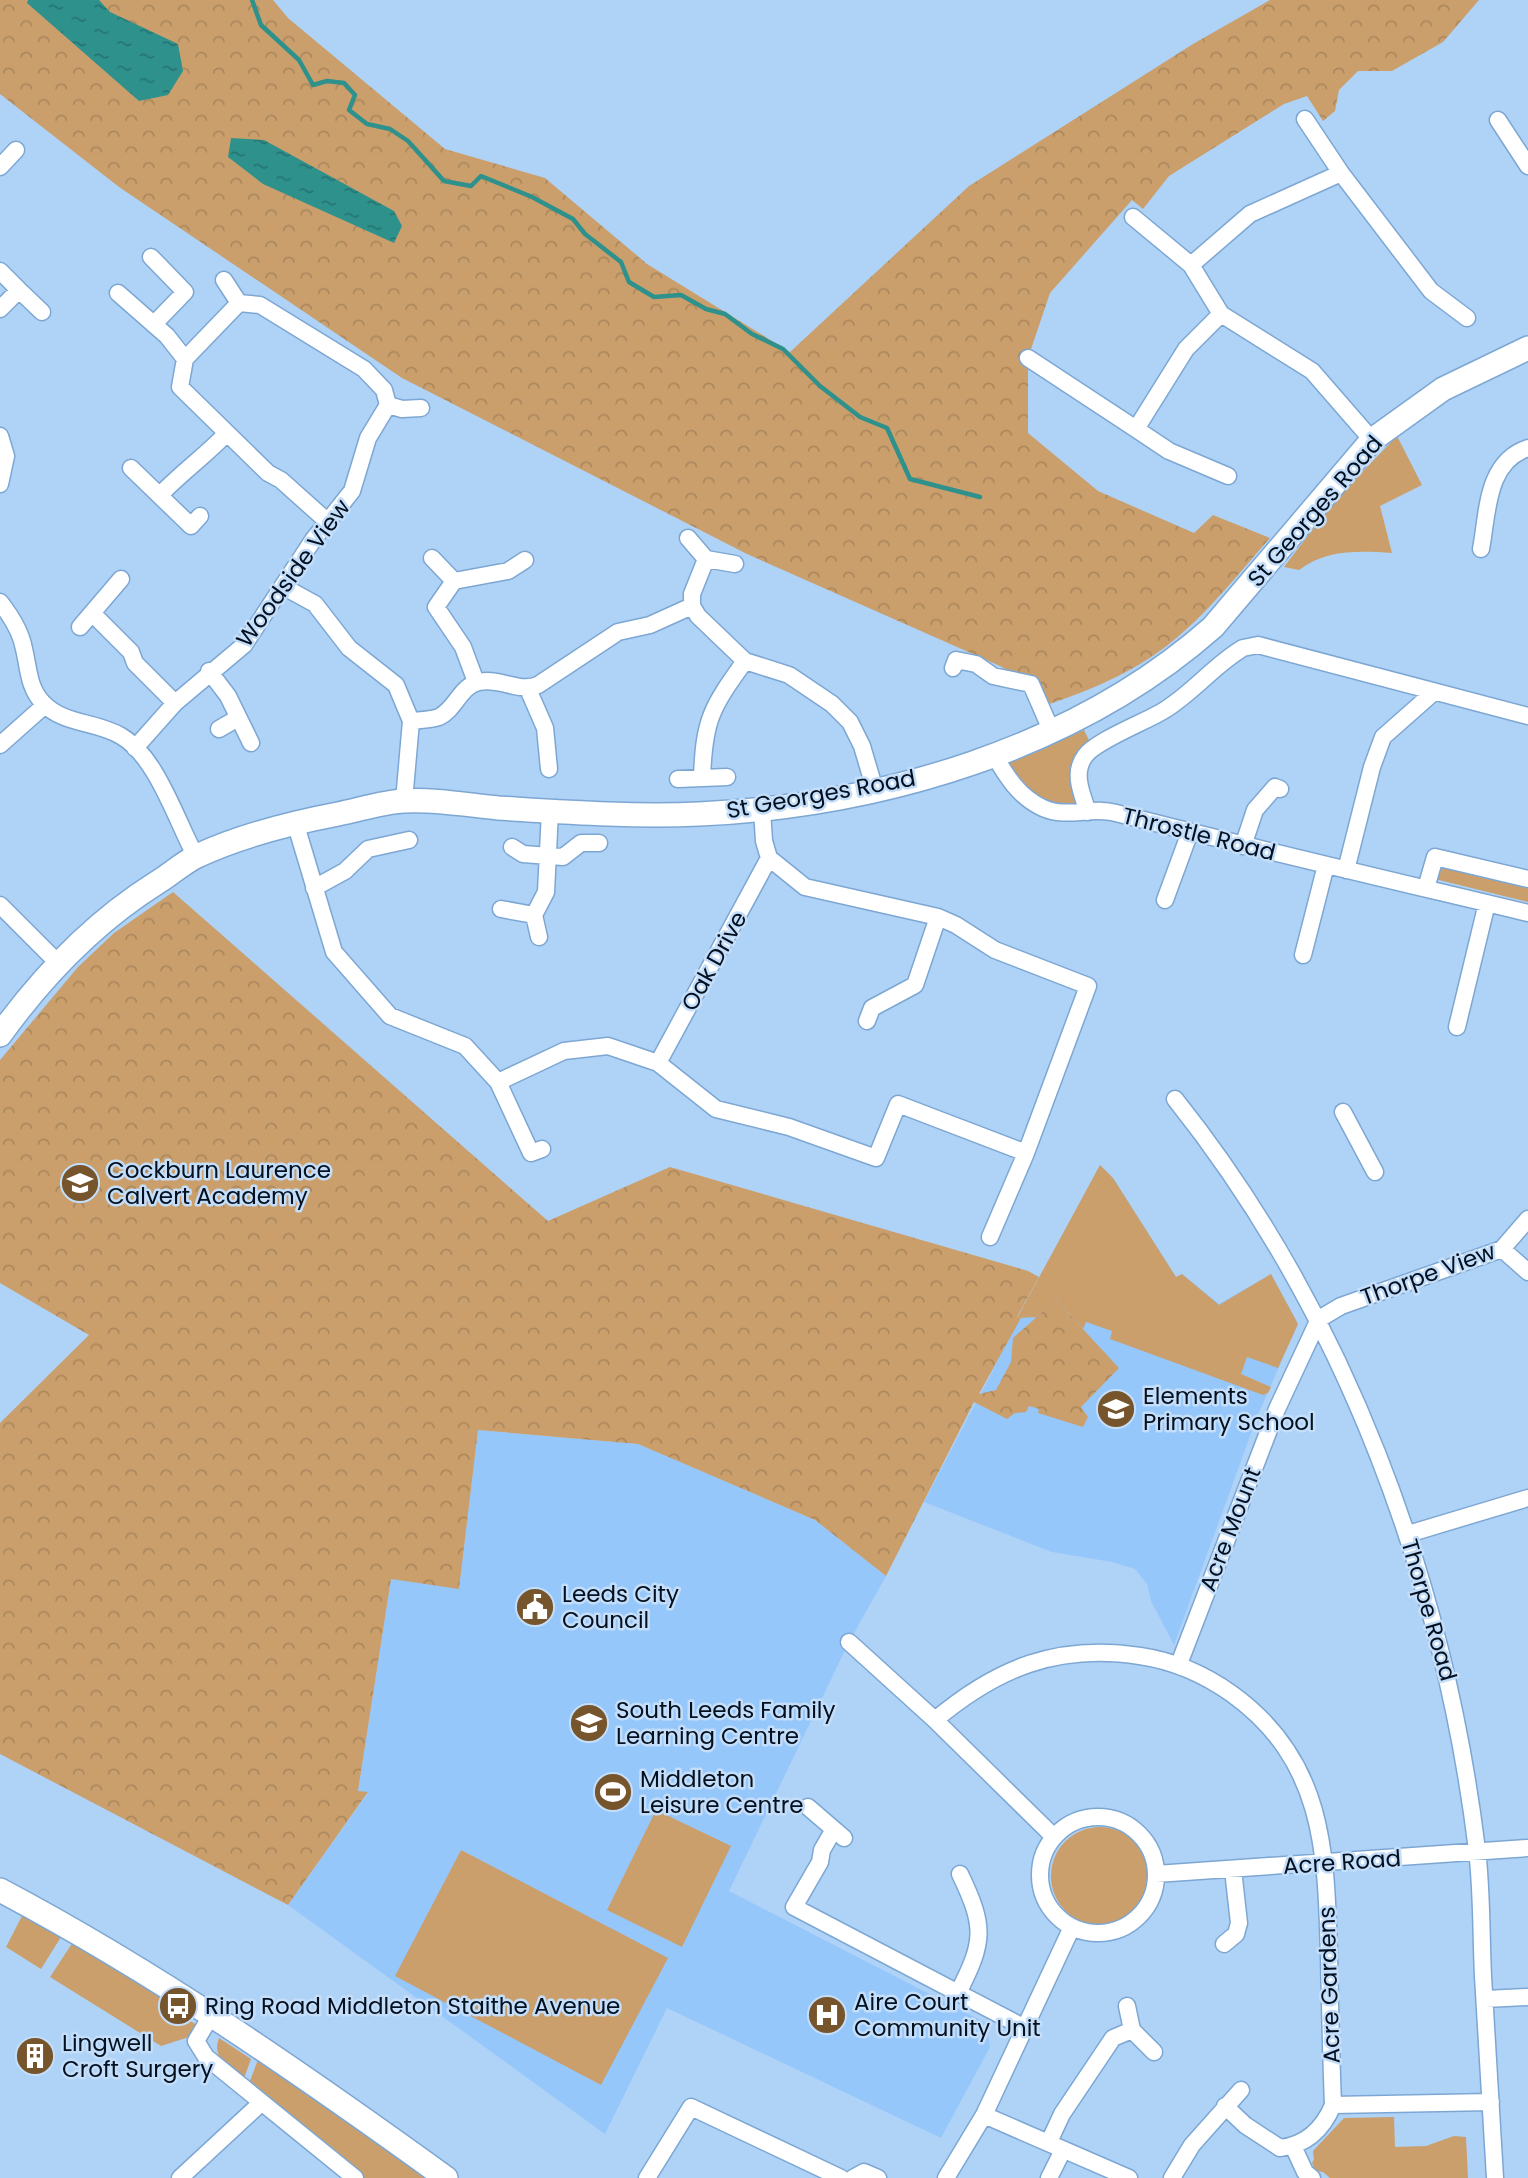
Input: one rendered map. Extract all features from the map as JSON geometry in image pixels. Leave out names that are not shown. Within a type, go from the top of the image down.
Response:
[{"type":"street","points":[[1305,119],[1341,173],[1431,291],[1467,318]]},
{"type":"street","points":[[1498,120],[1528,166]]},
{"type":"street","points":[[0,167],[16,150]]},
{"type":"street","points":[[1191,265],[1250,214],[1341,173]]},
{"type":"street","points":[[1133,217],[1191,265],[1222,314],[1312,371],[1372,440]]},
{"type":"street","points":[[151,257],[185,292],[154,324]]},
{"type":"street","points":[[0,271],[43,312]]},
{"type":"street","points":[[225,280],[239,303]]},
{"type":"street","points":[[0,309],[19,290]]},
{"type":"street","points":[[118,293],[127,309],[154,324],[167,335],[185,359]]},
{"type":"street","points":[[239,303],[185,359],[180,387],[226,434],[328,522]]},
{"type":"street","points":[[239,303],[260,305],[364,369],[384,390],[388,405],[402,409],[421,408]]},
{"type":"street","points":[[1136,429],[1186,349],[1222,314]]},
{"type":"street","name":"St Georges Road","points":[[0,1035],[57,962],[134,897],[196,857],[295,822],[404,801],[550,811],[696,814],[762,810],[875,790],[994,755],[1051,730],[1135,687],[1213,627],[1372,440],[1443,389],[1528,348]]},
{"type":"street","points":[[1028,358],[1169,451],[1228,476]]},
{"type":"street","name":"Woodside View","points":[[135,748],[175,703],[209,671],[244,645],[313,540],[352,491],[368,438],[388,405]]},
{"type":"street","points":[[160,495],[185,470],[200,461],[226,434]]},
{"type":"street","points":[[0,436],[6,456],[0,484]]},
{"type":"street","points":[[1481,549],[1498,469],[1512,456],[1528,448]]},
{"type":"street","points":[[131,468],[191,526],[200,516]]},
{"type":"street","points":[[688,538],[706,559],[735,564]]},
{"type":"street","points":[[432,558],[454,581]]},
{"type":"street","points":[[706,559],[692,594],[692,606],[698,616],[745,661],[789,675],[832,704],[850,722],[862,746],[875,790]]},
{"type":"street","points":[[476,682],[463,647],[436,607],[454,581],[508,571],[525,561]]},
{"type":"street","points":[[80,626],[121,579]]},
{"type":"street","points":[[284,587],[315,604],[349,648],[396,685],[411,721],[404,801]]},
{"type":"street","points":[[0,602],[17,628],[34,692],[58,716],[121,736],[135,748],[149,764],[196,857]]},
{"type":"street","points":[[411,721],[440,716],[465,689],[476,682],[491,680],[528,689],[618,632],[650,625],[692,606]]},
{"type":"street","points":[[93,613],[131,652],[135,663],[175,703]]},
{"type":"street","points":[[1087,812],[1078,781],[1079,767],[1085,755],[1097,745],[1166,709],[1243,648],[1258,645],[1528,716]]},
{"type":"street","points":[[952,660],[976,664],[993,676],[1031,684],[1051,730]]},
{"type":"street","points":[[702,778],[704,735],[709,715],[745,661]]},
{"type":"street","points":[[209,671],[228,696],[251,743]]},
{"type":"street","points":[[528,689],[545,728],[549,769]]},
{"type":"street","points":[[1346,870],[1372,767],[1383,737],[1434,692]]},
{"type":"street","points":[[0,745],[45,705]]},
{"type":"street","points":[[219,729],[238,718]]},
{"type":"street","name":"Throstle Road","points":[[994,755],[1007,777],[1029,800],[1057,813],[1111,811],[1243,846],[1528,913]]},
{"type":"street","points":[[678,779],[727,777]]},
{"type":"street","points":[[1243,846],[1255,810],[1275,787],[1280,789]]},
{"type":"street","points":[[762,810],[764,841],[769,858],[805,887],[938,917],[995,950],[1088,986],[1026,1153],[990,1237]]},
{"type":"street","points":[[539,937],[534,915],[546,892],[550,811]]},
{"type":"street","points":[[295,822],[334,952],[390,1016],[465,1046],[498,1082],[531,1153],[542,1149]]},
{"type":"street","points":[[1165,900],[1190,832]]},
{"type":"street","points":[[314,888],[345,871],[368,849],[409,840]]},
{"type":"street","points":[[512,847],[523,854],[563,857],[581,843],[599,843]]},
{"type":"street","points":[[1426,888],[1435,857],[1528,879]]},
{"type":"street","name":"Oak Drive","points":[[657,1063],[769,858]]},
{"type":"street","points":[[1303,955],[1326,865]]},
{"type":"street","points":[[1457,1027],[1487,903]]},
{"type":"street","points":[[0,905],[57,962]]},
{"type":"street","points":[[501,909],[534,915]]},
{"type":"street","points":[[867,1021],[872,1008],[915,985],[938,917]]},
{"type":"street","points":[[498,1082],[564,1051],[608,1046],[657,1063],[716,1109],[789,1127],[876,1158],[898,1104],[1026,1153]]},
{"type":"street","name":"Thorpe Road","points":[[1175,1099],[1242,1189],[1319,1319],[1408,1534],[1451,1689],[1477,1852],[1495,2178]]},
{"type":"street","points":[[1343,1112],[1375,1172]]},
{"type":"street","name":"Thorpe View","points":[[1319,1319],[1341,1306],[1502,1249],[1528,1219]]},
{"type":"street","points":[[1502,1249],[1528,1272]]},
{"type":"street","name":"Acre Mount","points":[[1179,1664],[1277,1409],[1319,1319]]},
{"type":"street","points":[[1408,1534],[1528,1498]]},
{"type":"street","points":[[849,1642],[935,1720],[1054,1837]]},
{"type":"street","name":"Acre Gardens","points":[[935,1720],[1010,1669],[1066,1654],[1103,1652],[1153,1657],[1179,1664],[1216,1682],[1241,1701],[1281,1742],[1311,1797],[1326,1864],[1333,2105]]},
{"type":"street","points":[[808,1807],[839,1835],[822,1850],[820,1862],[794,1908],[1025,2028]]},
{"type":"street","points":[[1085,1818],[1115,1820],[1142,1837],[1152,1854],[1156,1874],[1153,1894],[1146,1908],[1132,1922],[1100,1933],[1072,1927],[1056,1915],[1041,1885],[1042,1858],[1054,1837],[1070,1824],[1085,1818]]},
{"type":"street","name":"Acre Road","points":[[1156,1874],[1528,1848]]},
{"type":"street","points":[[1224,1944],[1236,1934],[1239,1923],[1233,1870]]},
{"type":"street","points":[[958,1993],[977,1955],[979,1937],[974,1907],[960,1874]]},
{"type":"street","points":[[0,1890],[212,2014],[308,2078],[446,2178]]},
{"type":"street","points":[[946,2178],[984,2115],[1072,1927]]},
{"type":"street","points":[[1485,2000],[1528,1997]]},
{"type":"street","points":[[1127,2006],[1132,2030],[1154,2052]]},
{"type":"street","points":[[212,2014],[196,2041],[205,2057],[355,2178]]},
{"type":"street","points":[[1049,2178],[1062,2114],[1114,2038],[1132,2030]]},
{"type":"street","points":[[1172,2178],[1192,2145],[1241,2090]]},
{"type":"street","points":[[1225,2106],[1268,2143],[1280,2148],[1306,2141],[1328,2116],[1333,2105],[1491,2102]]},
{"type":"street","points":[[180,2178],[261,2103]]},
{"type":"street","points":[[647,2178],[691,2107],[841,2178]]},
{"type":"street","points":[[984,2115],[1129,2178]]},
{"type":"street","points":[[1293,2146],[1305,2172],[1312,2178]]},
{"type":"street","points":[[853,2178],[864,2172],[878,2178]]},
{"type":"shaded area","name":"Elements Primary School","points":[[1100,1165],[1113,1178],[1176,1277],[1182,1274],[1219,1304],[1271,1274],[1298,1324],[1257,1417],[1174,1645],[1151,1601],[1147,1584],[1135,1569],[1112,1562],[1052,1552],[924,1502]]},
{"type":"shaded area","name":"South Leeds Family Learning Centre","points":[[478,1430],[638,1444],[815,1520],[886,1576],[849,1642],[729,1891],[986,2023],[990,2047],[941,2138],[667,2008],[605,2134],[288,1905],[368,1793],[358,1791],[391,1579],[459,1588]]},
{"type":"green space","points":[[0,0],[273,0],[288,18],[445,149],[545,178],[647,264],[790,352],[969,186],[1193,44],[1270,0],[1479,0],[1443,42],[1392,71],[1358,71],[1339,90],[1335,111],[1323,121],[1307,96],[1284,104],[1169,176],[1143,209],[1132,200],[1050,293],[1028,358],[1028,433],[1098,491],[1194,533],[1213,515],[1270,538],[1194,623],[1159,652],[1104,683],[1041,707],[1031,684],[1000,666],[747,554],[402,378],[119,187],[0,94]]},
{"type":"green space","points":[[1397,436],[1422,485],[1380,506],[1392,553],[1344,553],[1321,558],[1299,570],[1284,567],[1335,500]]},
{"type":"green space","points":[[1084,730],[1089,740],[1078,756],[1073,772],[1078,806],[1056,804],[1037,795],[1008,764]]},
{"type":"green space","points":[[1448,864],[1528,884],[1528,902],[1435,879],[1437,869]]},
{"type":"green space","points":[[173,892],[548,1221],[670,1167],[1028,1271],[1039,1277],[1017,1317],[1022,1316],[979,1394],[996,1390],[1011,1362],[1013,1338],[1056,1300],[1119,1368],[1081,1407],[1088,1417],[1083,1427],[1038,1413],[1039,1409],[1029,1406],[1026,1412],[1015,1413],[1007,1419],[974,1402],[886,1576],[815,1520],[638,1444],[478,1430],[459,1589],[391,1579],[358,1791],[368,1792],[288,1905],[0,1754],[0,1423],[89,1335],[0,1283],[0,1060],[78,967],[114,933]]},
{"type":"green space","points":[[1100,1165],[1113,1178],[1176,1277],[1182,1274],[1219,1305],[1271,1274],[1298,1324],[1278,1368],[1247,1357],[1241,1374],[1271,1387],[1268,1393],[1263,1395],[1110,1339],[1112,1331],[1086,1322],[1083,1329],[1056,1300],[1037,1317],[1017,1318]]},
{"type":"green space","points":[[656,1810],[731,1846],[682,1947],[607,1910]]},
{"type":"green space","points":[[1100,1827],[1127,1835],[1141,1849],[1149,1876],[1141,1903],[1127,1917],[1100,1925],[1073,1917],[1059,1903],[1051,1876],[1059,1849],[1073,1835]]},
{"type":"green space","points":[[461,1850],[668,1958],[601,2085],[395,1976]]},
{"type":"green space","points":[[23,1914],[61,1937],[41,1969],[6,1947]]},
{"type":"green space","points":[[73,1942],[166,1999],[163,2005],[197,2025],[189,2037],[161,2046],[50,1977]]},
{"type":"green space","points":[[219,2038],[251,2059],[243,2081],[220,2057],[217,2045]]},
{"type":"green space","points":[[259,2057],[431,2178],[363,2178],[248,2086]]},
{"type":"green space","points":[[1394,2117],[1395,2147],[1426,2146],[1454,2136],[1466,2137],[1468,2178],[1330,2178],[1323,2172],[1315,2171],[1313,2151],[1344,2118]]},
{"type":"water","points":[[28,0],[99,0],[110,12],[178,44],[183,71],[168,95],[139,101],[27,3]]},
{"type":"water","points":[[231,138],[264,140],[394,211],[402,226],[394,243],[263,184],[228,157]]},
{"type":"waterway","points":[[252,0],[261,25],[299,60],[313,85],[327,81],[344,83],[355,95],[349,110],[367,124],[390,129],[408,141],[444,181],[471,186],[481,176],[532,197],[573,219],[585,234],[621,262],[629,282],[654,297],[681,295],[706,309],[725,314],[752,334],[783,349],[820,386],[860,417],[887,428],[910,479],[980,497]]},
{"type":"place","name":"Cockburn Laurence Calvert Academy","points":[[80,1183]]},
{"type":"place","name":"Elements Primary School","points":[[1116,1409]]},
{"type":"place","name":"Leeds City Council","points":[[535,1607]]},
{"type":"place","name":"South Leeds Family Learning Centre","points":[[589,1723]]},
{"type":"place","name":"Middleton Leisure Centre","points":[[613,1792]]},
{"type":"place","name":"Ring Road Middleton Staithe Avenue","points":[[178,2006]]},
{"type":"place","name":"Aire Court Community Unit","points":[[827,2015]]},
{"type":"place","name":"Lingwell Croft Surgery","points":[[35,2056]]}]
